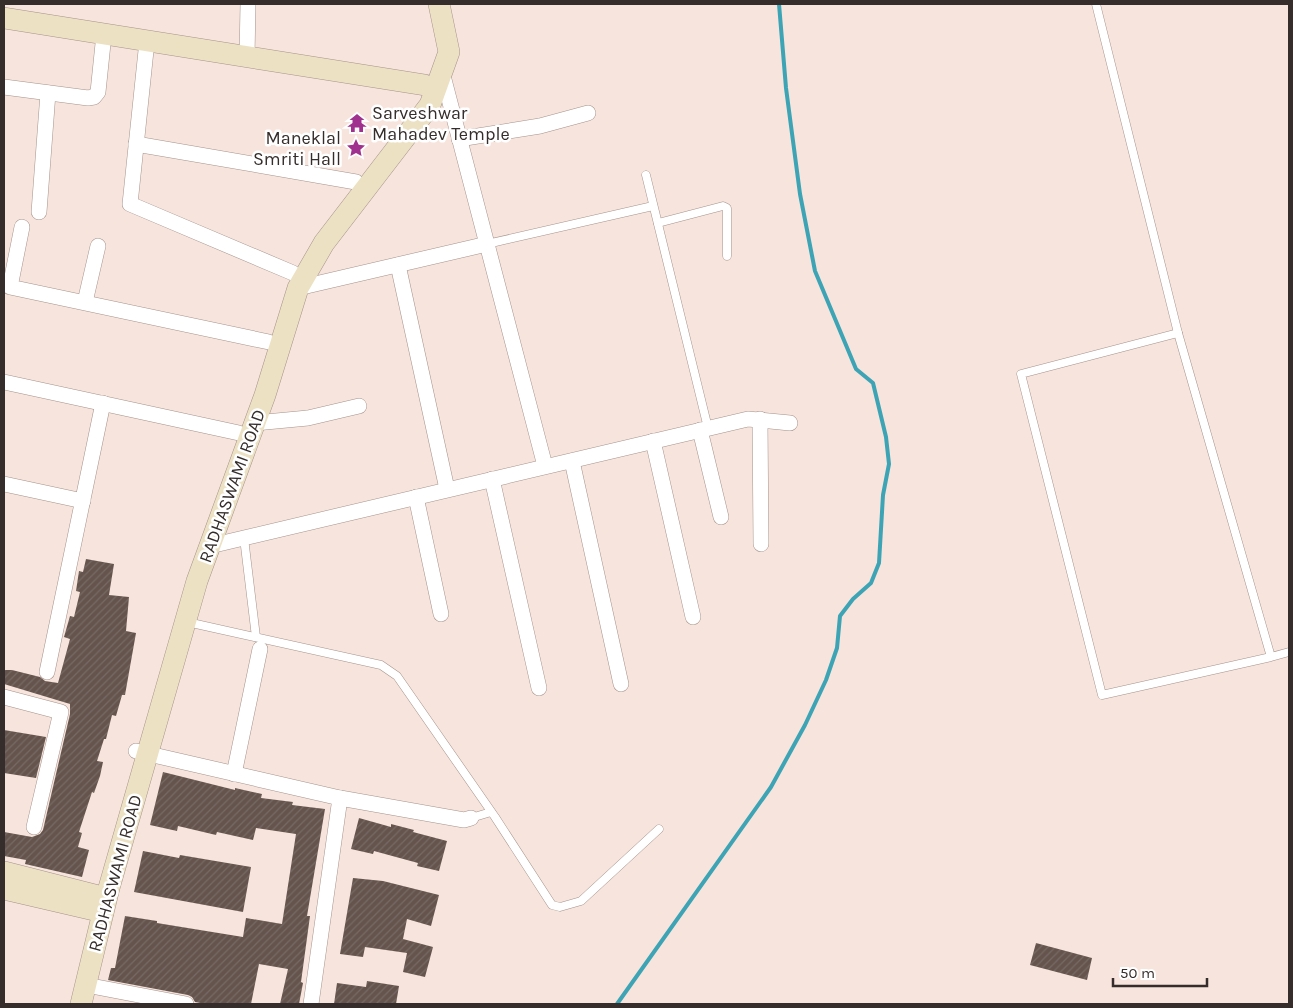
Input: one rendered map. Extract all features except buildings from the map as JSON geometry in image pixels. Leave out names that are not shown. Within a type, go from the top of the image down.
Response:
[{"type":"street","points":[[247,57],[248,4]]},
{"type":"street","name":"RADHASWAMI ROAD","points":[[141,753],[296,280],[314,236],[420,100],[437,51],[428,4]]},
{"type":"street","name":"RADHASWAMI ROAD","points":[[69,1004],[141,753],[186,578],[247,428],[269,342],[287,283],[296,280],[430,105],[449,52],[440,4]]},
{"type":"street","points":[[4,18],[425,85]]},
{"type":"street","points":[[4,87],[88,98],[94,97],[98,92],[104,34]]},
{"type":"street","points":[[147,41],[130,204],[296,280],[398,265],[487,244]]},
{"type":"street","points":[[442,72],[545,466]]},
{"type":"street","points":[[39,212],[48,93]]},
{"type":"street","points":[[459,139],[540,126],[588,112]]},
{"type":"street","points":[[136,144],[356,182]]},
{"type":"street","points":[[22,227],[10,287],[269,342]]},
{"type":"street","points":[[85,302],[98,246]]},
{"type":"street","points":[[398,265],[447,490]]},
{"type":"street","points":[[4,382],[103,403],[247,428],[308,418],[359,406]]},
{"type":"street","points":[[47,672],[103,403]]},
{"type":"street","points":[[210,546],[748,419],[790,422]]},
{"type":"street","points":[[760,419],[761,544]]},
{"type":"street","points":[[704,429],[721,517]]},
{"type":"street","points":[[653,441],[693,618]]},
{"type":"street","points":[[572,461],[621,684]]},
{"type":"street","points":[[492,479],[539,688]]},
{"type":"street","points":[[4,484],[83,501]]},
{"type":"street","points":[[416,497],[441,614]]},
{"type":"street","points":[[234,774],[258,643]]},
{"type":"street","points":[[4,697],[61,712],[34,827]]},
{"type":"street","points":[[141,753],[340,798],[464,820],[471,818]]},
{"type":"street","points":[[311,1004],[340,798]]},
{"type":"street","points":[[4,872],[99,903]]},
{"type":"street","points":[[4,889],[99,903]]},
{"type":"street","name":"RADHASWAMI ROAD","points":[[83,995],[99,903]]},
{"type":"street","points":[[83,995],[186,1004]]},
{"type":"lane","points":[[1096,4],[1178,334],[1271,657]]},
{"type":"lane","points":[[646,175],[704,429]]},
{"type":"lane","points":[[487,244],[653,206]]},
{"type":"lane","points":[[658,223],[723,206],[727,208],[727,256]]},
{"type":"lane","points":[[1178,334],[1021,374],[1102,695],[1289,652]]},
{"type":"lane","points":[[244,538],[258,643]]},
{"type":"lane","points":[[185,622],[258,643],[381,666],[397,676],[492,812],[552,905],[560,907],[581,901],[659,829]]},
{"type":"lane","points":[[471,818],[492,812]]},
{"type":"waterway","points":[[617,1004],[771,787],[805,725],[826,680],[837,648],[840,616],[853,599],[871,583],[879,563],[883,495],[889,464],[886,437],[873,383],[856,369],[815,271],[800,194],[786,88],[779,4]]},
{"type":"place","name":"Sarveshwar Mahadev Temple","points":[[357,123]]},
{"type":"place","name":"Maneklal Smriti Hall","points":[[356,148]]}]
